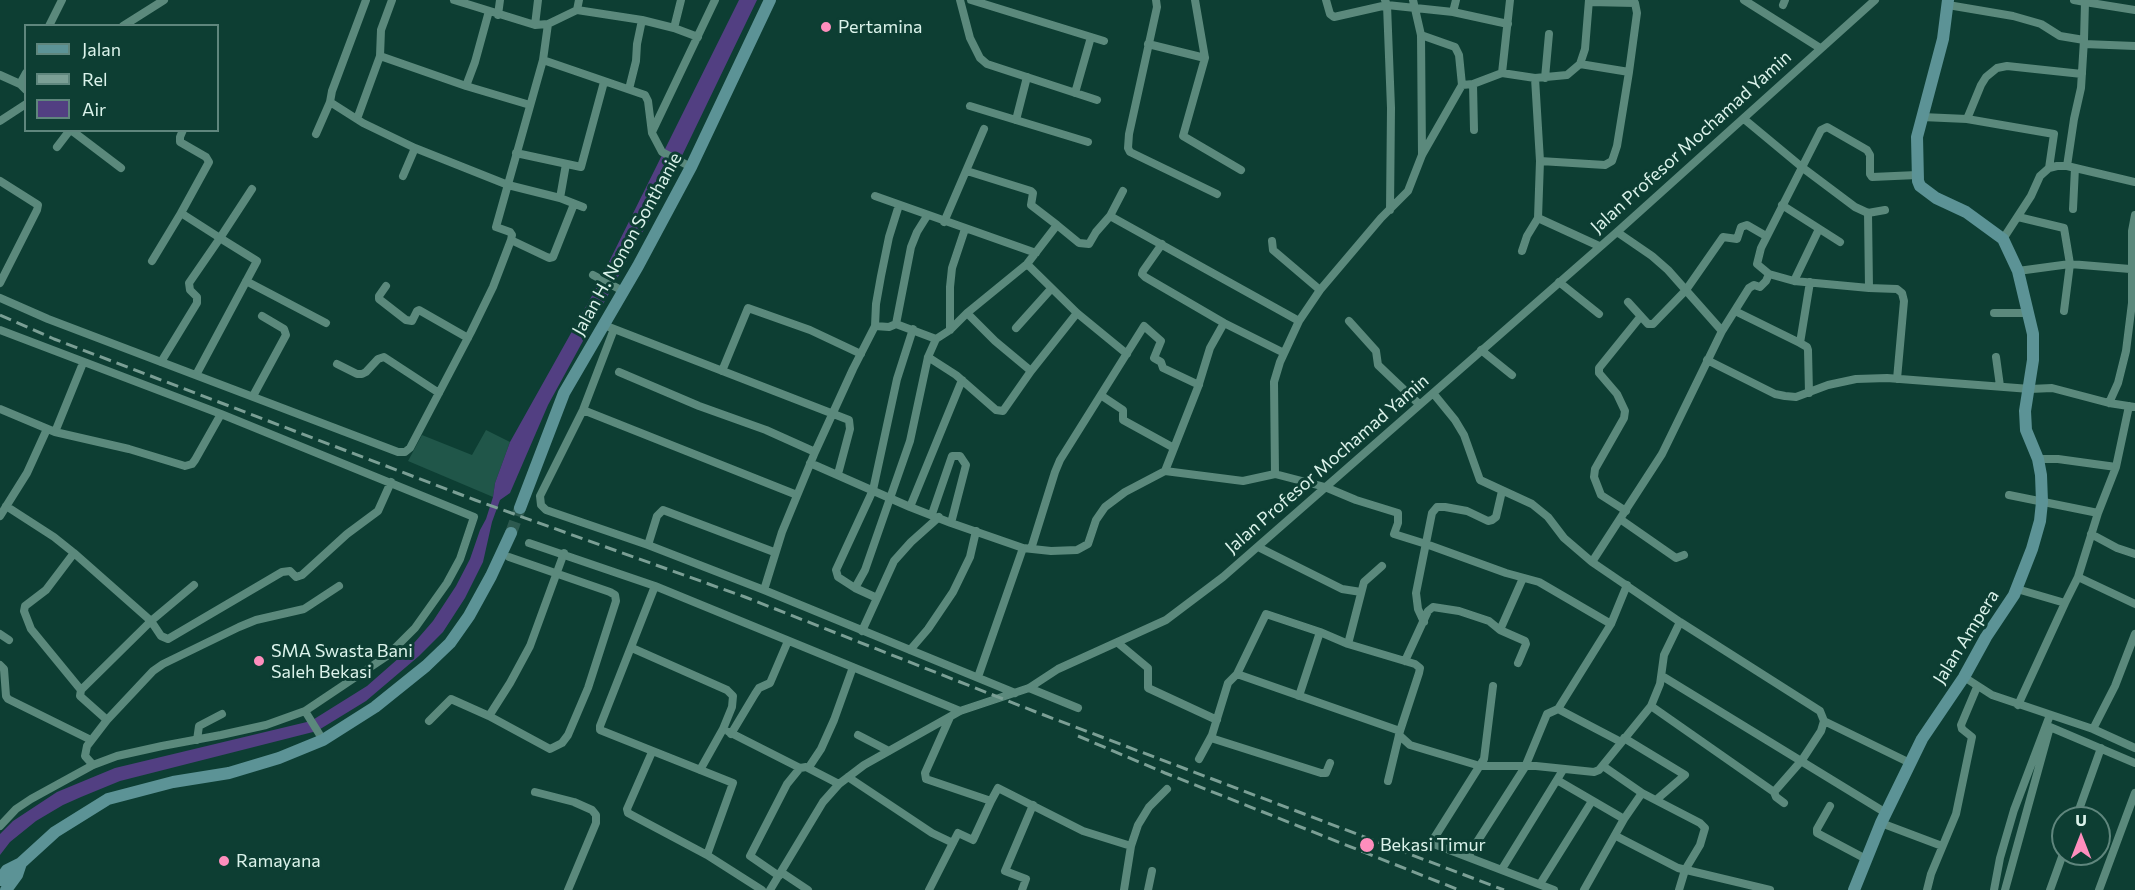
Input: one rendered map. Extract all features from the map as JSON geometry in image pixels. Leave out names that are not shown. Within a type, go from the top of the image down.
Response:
[{"type":"street","points":[[50,24],[62,0]]},
{"type":"street","points":[[125,24],[164,0]]},
{"type":"street","points":[[316,134],[330,102],[332,90],[366,0]]},
{"type":"street","points":[[357,119],[380,56],[381,30],[392,0]]},
{"type":"street","points":[[454,0],[535,25],[548,24],[577,10],[642,20],[698,37]]},
{"type":"street","points":[[498,15],[500,0]]},
{"type":"street","points":[[535,25],[538,0]]},
{"type":"street","points":[[577,10],[579,0]]},
{"type":"street","points":[[674,28],[681,0]]},
{"type":"street","points":[[652,133],[715,0]]},
{"type":"street","name":"Jalan H. Nonon Sonthanie","points":[[520,508],[564,393],[609,327],[619,289],[686,165],[770,0]]},
{"type":"street","points":[[960,0],[970,38],[980,58],[987,64],[1097,100]]},
{"type":"street","points":[[971,0],[1104,41]]},
{"type":"street","points":[[1156,0],[1157,8],[1129,134],[1128,148],[1130,152],[1217,194]]},
{"type":"street","points":[[1195,0],[1205,58],[1183,136],[1241,170]]},
{"type":"street","points":[[1326,0],[1330,14],[1334,16],[1386,2],[1415,5],[1508,24]]},
{"type":"street","points":[[1453,12],[1456,0]]},
{"type":"street","points":[[1502,73],[1510,0]]},
{"type":"street","points":[[1744,0],[1820,48]]},
{"type":"street","name":"Jalan Profesor Mochamad Yamin","points":[[770,890],[816,813],[839,784],[889,751],[960,711],[1029,688],[1058,669],[1172,616],[1258,547],[1617,232],[1875,0]]},
{"type":"street","points":[[2074,0],[2135,10]]},
{"type":"street","points":[[1462,86],[1502,73],[1535,78],[1567,75],[1580,64],[1587,39],[1589,1],[1635,3],[1637,13],[1629,72],[1617,146],[1612,161],[1605,165],[1540,161]]},
{"type":"street","points":[[2073,209],[2071,167],[2074,119],[2081,88],[2085,1]]},
{"type":"street","points":[[1386,2],[1391,108],[1390,210]]},
{"type":"street","points":[[2135,46],[2084,42],[2060,36],[2041,24],[1948,3],[1943,39],[1917,136],[1917,175],[1920,186],[1936,198],[1966,212],[2003,239],[2031,196],[2040,176],[2049,168],[2071,167],[2135,182]]},
{"type":"street","points":[[1415,5],[1421,35],[1422,155]]},
{"type":"street","points":[[466,86],[489,12]]},
{"type":"street","points":[[131,19],[138,24]]},
{"type":"street","points":[[629,89],[642,20]]},
{"type":"street","points":[[0,298],[48,319],[398,452],[410,448],[493,287],[512,235],[496,226],[543,60],[548,24]]},
{"type":"street","points":[[1545,78],[1549,34]]},
{"type":"street","points":[[1275,474],[1273,395],[1276,374],[1299,321],[1320,290],[1381,218],[1408,191],[1422,155],[1462,86],[1461,64],[1455,47],[1421,35]]},
{"type":"street","points":[[1075,93],[1091,37]]},
{"type":"street","points":[[1148,44],[1205,58]]},
{"type":"street","points":[[380,56],[466,86],[530,105]]},
{"type":"street","points":[[543,60],[629,89],[647,98],[652,133],[662,152],[686,165]]},
{"type":"street","points":[[1580,64],[1629,72]]},
{"type":"street","points":[[1967,119],[1981,85],[1986,77],[1997,68],[2007,66],[2082,74]]},
{"type":"street","points":[[0,75],[23,87]]},
{"type":"street","points":[[1016,120],[1027,77]]},
{"type":"street","points":[[1522,251],[1527,236],[1538,218],[1540,161],[1535,78]]},
{"type":"street","points":[[516,153],[579,168],[582,165],[604,82]]},
{"type":"street","points":[[1473,84],[1474,130]]},
{"type":"street","points":[[330,102],[357,119],[415,148],[508,185],[560,198],[583,207]]},
{"type":"street","points":[[0,121],[24,105]]},
{"type":"street","points":[[970,105],[1089,142]]},
{"type":"street","points":[[1922,117],[1967,119],[2054,134],[2049,168]]},
{"type":"street","points":[[1744,119],[1843,199],[1868,213],[1885,210]]},
{"type":"street","points":[[1897,379],[1904,301],[1902,292],[1897,289],[1794,281],[1769,274],[1757,264],[1757,258],[1821,130],[1827,128],[1867,150],[1870,154],[1872,177],[1917,175]]},
{"type":"street","points":[[945,222],[984,129]]},
{"type":"street","points":[[57,147],[68,132]]},
{"type":"street","points":[[73,132],[121,168]]},
{"type":"street","points":[[152,261],[209,162],[180,142],[182,132]]},
{"type":"street","points":[[403,176],[415,148]]},
{"type":"street","points":[[560,198],[566,164]]},
{"type":"street","points":[[967,171],[1031,191],[1033,193],[1031,205],[1079,243],[1089,244],[1110,216],[1123,191]]},
{"type":"street","points":[[0,181],[38,205],[0,283]]},
{"type":"street","points":[[161,362],[197,303],[197,297],[190,290],[189,284],[252,189]]},
{"type":"street","points":[[875,196],[1036,253]]},
{"type":"street","points":[[510,240],[549,258],[553,257],[574,204]]},
{"type":"street","points":[[764,590],[774,552],[810,463],[875,326],[876,304],[883,267],[899,205]]},
{"type":"street","points":[[1782,205],[1840,242]]},
{"type":"street","points":[[181,213],[256,261],[196,375]]},
{"type":"street","points":[[1868,213],[1869,288]]},
{"type":"street","points":[[2109,404],[2118,383],[2126,351],[2132,303],[2130,270],[2135,215]]},
{"type":"street","points":[[896,324],[911,247],[916,232],[927,216]]},
{"type":"street","points":[[1110,216],[1299,321]]},
{"type":"street","points":[[2018,217],[2064,228],[2070,264],[2064,311]]},
{"type":"street","points":[[1538,218],[1599,246]]},
{"type":"street","points":[[855,588],[865,570],[910,441],[928,357],[936,339],[950,330],[967,313],[1027,264],[1057,225]]},
{"type":"street","points":[[1628,302],[1648,324],[1653,324],[1686,290],[1723,237],[1737,239],[1741,227],[1747,225],[1767,236]]},
{"type":"street","points":[[950,330],[952,268],[965,229]]},
{"type":"street","points":[[1794,281],[1819,229]]},
{"type":"street","points":[[1617,232],[1652,256],[1722,331]]},
{"type":"street","name":"Jalan Ampera","points":[[1854,890],[1884,818],[1922,739],[1964,677],[2017,589],[2040,521],[2041,475],[2038,459],[2026,430],[2025,411],[2033,360],[2032,334],[2018,271],[2003,239]]},
{"type":"street","points":[[1272,241],[1273,250],[1320,290]]},
{"type":"street","points":[[1162,244],[1142,275],[1224,323],[1284,353]]},
{"type":"street","points":[[1027,264],[1077,313],[1126,354]]},
{"type":"street","points":[[2018,271],[2070,264],[2130,270]]},
{"type":"street","points":[[1592,562],[1662,453],[1722,331],[1749,288],[1754,285],[1760,287],[1769,274]]},
{"type":"street","points":[[596,276],[619,289]]},
{"type":"street","points":[[246,281],[326,322]]},
{"type":"street","points":[[1559,282],[1599,315]]},
{"type":"street","points":[[1800,343],[1810,282]]},
{"type":"street","points":[[386,286],[379,299],[406,320],[412,321],[419,310],[468,338]]},
{"type":"street","points":[[1016,328],[1051,289]]},
{"type":"street","points":[[722,371],[748,308],[810,330],[861,354]]},
{"type":"street","points":[[1735,311],[1807,347],[1809,393]]},
{"type":"street","points":[[967,313],[995,341],[1031,371]]},
{"type":"street","points":[[928,357],[962,380],[996,410],[1001,411],[1005,409],[1031,371],[1077,313]]},
{"type":"street","points":[[1994,313],[2028,313]]},
{"type":"street","points":[[253,396],[286,334],[284,329],[262,316]]},
{"type":"street","points":[[1626,511],[1601,495],[1594,477],[1595,469],[1624,418],[1625,411],[1617,394],[1599,374],[1599,368],[1641,316]]},
{"type":"street","points":[[1349,321],[1376,351],[1378,365],[1419,404]]},
{"type":"street","points":[[1165,471],[1199,385],[1210,348],[1224,323]]},
{"type":"street","points":[[875,326],[889,327],[896,324],[936,339]]},
{"type":"street","points":[[978,677],[1057,466],[1126,354],[1146,326],[1161,342],[1154,358],[1161,362],[1162,368],[1199,385]]},
{"type":"street","points":[[838,474],[849,420],[609,327],[583,410],[540,496],[541,505],[546,510],[648,545],[764,590],[1015,693]]},
{"type":"street","points":[[877,598],[838,577],[836,570],[873,490],[897,379],[913,329]]},
{"type":"street","points":[[0,330],[221,414],[474,517],[447,584],[414,628],[387,656],[305,711],[266,725],[117,756],[93,765],[16,809],[0,826]]},
{"type":"street","points":[[1481,350],[1512,375]]},
{"type":"street","points":[[337,364],[357,374],[362,374],[379,358],[384,357],[439,393]]},
{"type":"street","points":[[1995,357],[2000,386]]},
{"type":"street","points":[[1707,360],[1775,394],[1796,397],[1828,385],[1856,379],[1897,379],[2030,389],[2052,388],[2109,404],[2132,407],[2116,467],[2098,513],[2078,577],[2018,705]]},
{"type":"street","points":[[0,516],[51,431],[83,363]]},
{"type":"street","points":[[619,372],[699,406],[766,430],[815,452]]},
{"type":"street","points":[[910,507],[962,380]]},
{"type":"street","points":[[1432,393],[1455,420],[1464,435],[1480,480],[1532,504],[1548,517],[1564,538],[1592,562],[1680,622],[1820,711],[1824,721],[1821,731],[1802,760],[1774,792]]},
{"type":"street","points":[[1102,396],[1123,410],[1123,420],[1174,448]]},
{"type":"street","points":[[0,408],[51,431],[129,449],[181,466],[188,466],[195,460],[221,414]]},
{"type":"street","points":[[583,410],[797,495]]},
{"type":"street","points":[[862,631],[894,561],[935,516],[952,456],[960,456],[966,465],[951,523]]},
{"type":"street","points":[[2038,459],[2058,459],[2116,467]]},
{"type":"street","points":[[810,463],[951,523],[1027,549],[1061,552],[1077,550],[1089,544],[1096,520],[1105,507],[1125,492],[1165,471],[1243,481],[1275,474],[1325,487],[1356,500],[1398,513],[1398,523],[1394,534],[1539,582],[1611,624]]},
{"type":"street","points":[[6,506],[74,553],[151,621],[161,636],[169,639],[282,572],[290,571],[298,577],[347,534],[378,511],[391,482]]},
{"type":"street","points":[[1424,622],[1418,609],[1416,593],[1430,519],[1437,507],[1455,509],[1481,519],[1492,520],[1496,517],[1502,491]]},
{"type":"street","points":[[2009,495],[2098,513]]},
{"type":"street","points":[[648,545],[657,516],[663,510],[774,552]]},
{"type":"street","points":[[1620,519],[1676,558],[1684,555]]},
{"type":"street","points":[[910,650],[928,629],[952,592],[970,557],[976,531]]},
{"type":"street","points":[[0,880],[8,870],[21,863],[55,832],[108,800],[173,782],[229,773],[279,758],[323,740],[375,707],[426,666],[450,643],[469,616],[491,576],[510,533]]},
{"type":"street","points":[[2091,534],[2117,548],[2135,554]]},
{"type":"street","points":[[529,543],[655,586],[960,711]]},
{"type":"street","points":[[1258,547],[1330,584],[1342,589],[1361,592]]},
{"type":"street","points":[[74,553],[46,590],[25,606],[24,610],[31,629],[81,690]]},
{"type":"street","points":[[489,716],[525,657],[538,628],[564,554]]},
{"type":"street","points":[[429,721],[451,699],[489,716],[550,749],[565,740],[588,688],[616,599],[615,595],[509,557]]},
{"type":"street","points":[[1348,644],[1361,592],[1367,578],[1382,566]]},
{"type":"street","points":[[2078,577],[2135,604]]},
{"type":"street","points":[[1500,630],[1523,578]]},
{"type":"street","points":[[107,720],[80,696],[81,690],[151,621],[194,585]]},
{"type":"street","points":[[1468,856],[1525,767],[1547,714],[1558,709],[1611,624],[1627,585]]},
{"type":"street","points":[[93,765],[86,759],[84,753],[91,740],[145,679],[163,664],[238,627],[256,620],[304,609],[339,586]]},
{"type":"street","points":[[655,586],[600,728],[602,732],[733,783],[707,855]]},
{"type":"street","points":[[2017,589],[2065,603]]},
{"type":"street","points":[[1405,661],[1430,608],[1443,607],[1489,621],[1500,630],[1525,641],[1526,644],[1518,663]]},
{"type":"street","points":[[1199,759],[1218,720],[1228,683],[1237,674],[1266,614],[1420,668],[1388,781]]},
{"type":"street","points":[[1237,674],[1400,733],[1410,745],[1480,766],[1594,772],[1603,766],[1651,706],[1662,676],[1664,655],[1680,622]]},
{"type":"street","points":[[1299,696],[1320,632]]},
{"type":"street","points":[[2093,729],[2115,686],[2135,633]]},
{"type":"street","points":[[0,634],[9,640]]},
{"type":"street","points":[[700,770],[759,688],[770,683],[788,641]]},
{"type":"street","points":[[1118,643],[1148,668],[1148,688],[1218,720]]},
{"type":"street","points":[[632,648],[730,693],[733,696],[727,731]]},
{"type":"street","points":[[0,665],[4,669],[8,699],[91,740]]},
{"type":"street","points":[[808,890],[751,857],[750,854],[787,784],[821,749],[853,667]]},
{"type":"street","points":[[1662,676],[1802,760],[1884,818],[1942,846]]},
{"type":"street","points":[[1964,677],[1977,687],[2018,705],[2093,729],[2135,748]]},
{"type":"street","points":[[1493,686],[1484,759],[1431,843],[1554,890]]},
{"type":"street","points":[[1927,890],[1956,814],[1963,788],[1963,777],[1972,737],[1962,729],[1961,725],[1977,687]]},
{"type":"street","points":[[1029,688],[1078,708]]},
{"type":"street","points":[[1651,706],[1774,792],[1784,803]]},
{"type":"street","points":[[1558,709],[1622,740],[1685,775],[1656,800]]},
{"type":"street","points":[[305,711],[323,740]]},
{"type":"street","points":[[197,740],[199,726],[222,714]]},
{"type":"street","points":[[1994,890],[2000,858],[2014,810],[2050,715]]},
{"type":"street","points":[[950,717],[925,773],[926,778],[992,801]]},
{"type":"street","points":[[1824,721],[1910,763]]},
{"type":"street","points":[[2005,890],[2050,727],[2135,763]]},
{"type":"street","points":[[727,731],[839,784]]},
{"type":"street","points":[[858,735],[889,751]]},
{"type":"street","points":[[1211,738],[1321,773],[1326,773],[1330,763]]},
{"type":"street","points":[[2080,806],[2101,748]]},
{"type":"street","points":[[652,752],[627,809],[628,813],[707,855],[762,890]]},
{"type":"street","points":[[1603,766],[1642,793],[1700,823],[1705,828],[1700,845],[1685,870],[1679,890]]},
{"type":"street","points":[[1502,869],[1563,770]]},
{"type":"street","points":[[848,777],[932,833],[953,843]]},
{"type":"street","points":[[1557,780],[1624,819]]},
{"type":"street","points":[[929,890],[958,833],[974,840],[998,788],[1083,831],[1131,846]]},
{"type":"street","points":[[1124,890],[1131,846],[1143,816],[1167,789]]},
{"type":"street","points":[[535,792],[583,805],[592,810],[596,816],[596,823],[568,890]]},
{"type":"street","points":[[1584,890],[1624,819],[1642,793]]},
{"type":"street","points":[[2099,890],[2134,797]]},
{"type":"street","points":[[1540,884],[1592,801]]},
{"type":"street","points":[[1022,890],[1026,879],[1005,871],[1033,805]]},
{"type":"street","points":[[1830,806],[1817,833],[1866,859]]},
{"type":"street","points":[[1616,836],[1672,866],[1770,890]]},
{"type":"street","points":[[6,890],[17,875],[21,863]]},
{"type":"street","points":[[2050,890],[2059,866]]},
{"type":"street","points":[[1151,889],[1152,871]]},
{"type":"green space","points":[[486,430],[510,442],[495,483],[493,497],[408,461],[422,435],[472,455]]},
{"type":"water","points":[[739,0],[757,0],[666,189],[548,405],[510,493],[500,500],[492,522],[483,562],[465,598],[443,632],[419,656],[366,701],[317,731],[120,781],[63,805],[36,821],[10,842],[0,855],[0,834],[13,821],[57,792],[115,768],[311,721],[367,686],[408,650],[433,621],[456,586],[470,559],[486,519],[495,483],[510,442],[594,292]]},
{"type":"tunnel","points":[[511,533],[520,508]]},
{"type":"railway","points":[[0,315],[54,339],[475,500],[745,597],[1036,712],[1504,890]]},
{"type":"railway","points":[[1078,736],[1459,890]]},
{"type":"place","name":"Pertamina","points":[[826,27]]},
{"type":"place","name":"SMA Swasta Bani Saleh Bekasi","points":[[259,661]]},
{"type":"place","name":"Bekasi Timur","points":[[1367,845]]},
{"type":"place","name":"Ramayana","points":[[224,861]]}]
